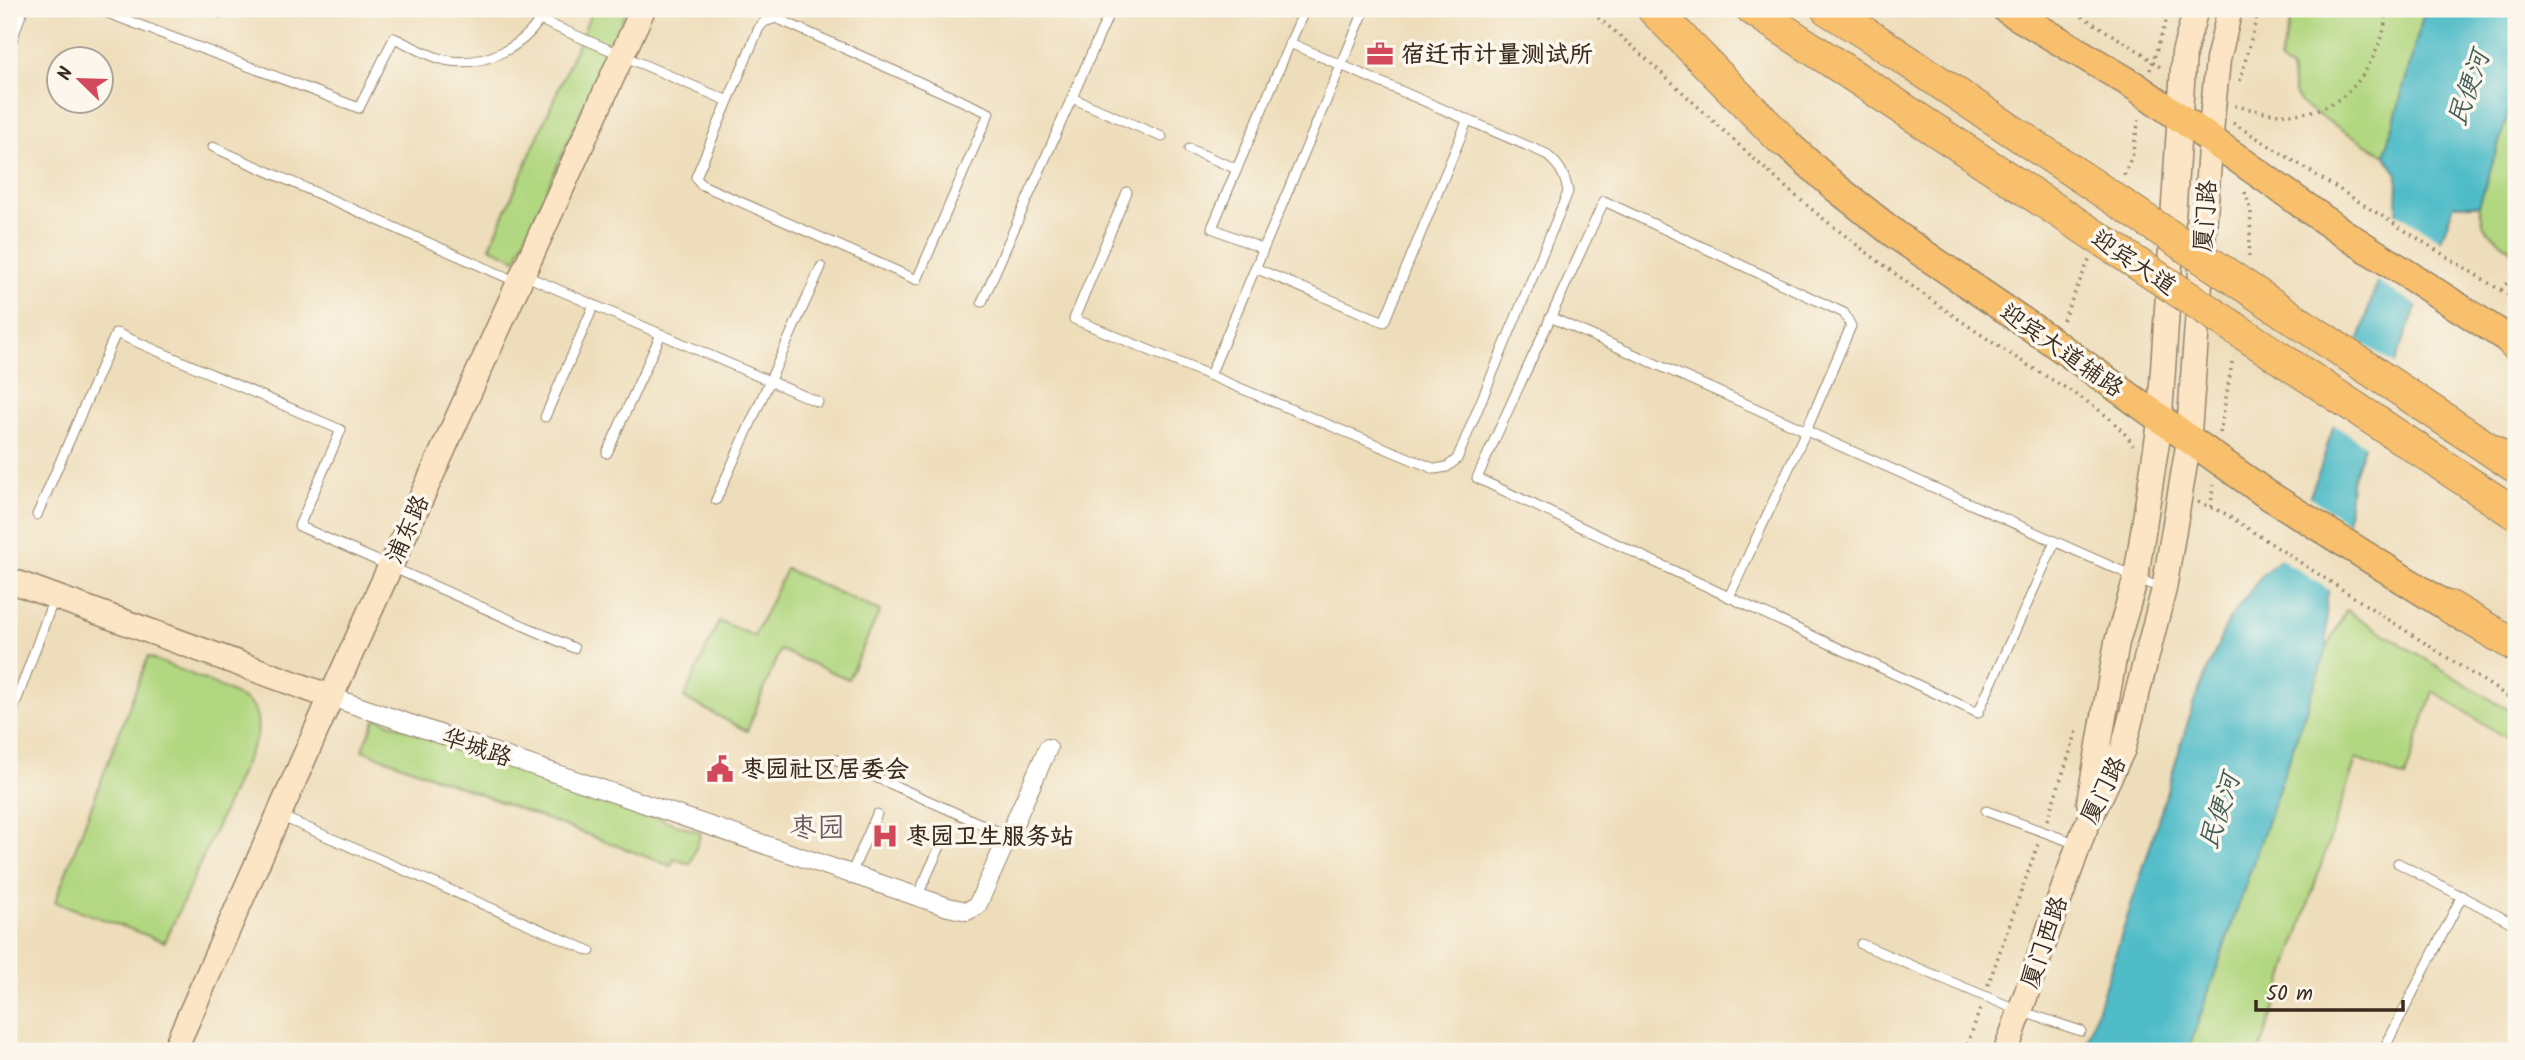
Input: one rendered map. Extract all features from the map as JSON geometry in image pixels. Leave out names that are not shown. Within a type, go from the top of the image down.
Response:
[{"type":"highway","points":[[1653,9],[1782,140]]},
{"type":"highway","name":"迎宾大道","points":[[1752,9],[2516,514]]},
{"type":"highway","name":"迎宾大道","points":[[1827,9],[2516,467]]},
{"type":"highway","points":[[2450,607],[2516,646]]},
{"type":"main road","name":"迎宾大道辅路","points":[[1636,9],[1782,140],[1896,235],[2048,338],[2265,493],[2516,651]]},
{"type":"main road","points":[[2007,9],[2135,86],[2340,231],[2514,343]]},
{"type":"street","name":"浦东路","points":[[183,1048],[278,816],[643,9]]},
{"type":"street","name":"厦门路","points":[[2081,839],[2117,642],[2136,577],[2160,418],[2184,53],[2196,9]]},
{"type":"street","name":"厦门路","points":[[2081,839],[2123,748],[2164,589],[2182,495],[2210,139],[2218,60],[2230,9]]},
{"type":"street","name":"华城路","points":[[9,579],[331,697],[948,907],[967,911],[977,906],[1008,836]]},
{"type":"street","points":[[1008,836],[1048,748]]},
{"type":"street","name":"厦门西路","points":[[2006,1051],[2081,839]]},
{"type":"lane","points":[[9,48],[23,9]]},
{"type":"lane","points":[[97,9],[359,108],[394,38],[445,60],[474,60],[501,54],[522,39],[540,20],[545,9]]},
{"type":"lane","points":[[210,9],[221,13],[223,9]]},
{"type":"lane","points":[[982,302],[1111,9]]},
{"type":"lane","points":[[1263,249],[1212,228],[1305,9]]},
{"type":"lane","points":[[1209,375],[1365,9]]},
{"type":"lane","points":[[776,18],[989,113],[917,280],[700,184],[696,177],[728,102],[759,29],[764,22],[776,18]]},
{"type":"lane","points":[[540,20],[728,102]]},
{"type":"lane","points":[[1127,192],[1074,319],[1434,469],[1447,467],[1457,459],[1567,192],[1566,176],[1555,161],[1544,153],[1290,43]]},
{"type":"lane","points":[[1072,98],[1162,137]]},
{"type":"lane","points":[[1255,268],[1384,322],[1468,119]]},
{"type":"lane","points":[[213,148],[520,279],[594,305],[818,402]]},
{"type":"lane","points":[[1189,149],[1237,169]]},
{"type":"lane","points":[[1729,597],[1851,326],[1844,313],[1604,201],[1477,478],[1729,597],[1978,713],[2055,542]]},
{"type":"lane","points":[[716,500],[821,267]]},
{"type":"lane","points":[[545,417],[594,305]]},
{"type":"lane","points":[[1550,317],[2164,589]]},
{"type":"lane","points":[[37,514],[116,333],[341,430],[299,526],[574,648]]},
{"type":"lane","points":[[607,453],[661,334]]},
{"type":"lane","points":[[9,721],[54,596]]},
{"type":"lane","points":[[837,760],[1008,836]]},
{"type":"lane","points":[[1986,811],[2043,831],[2081,839]]},
{"type":"lane","points":[[851,874],[877,814]]},
{"type":"lane","points":[[278,816],[590,951]]},
{"type":"lane","points":[[917,897],[943,840]]},
{"type":"lane","points":[[2398,863],[2516,925]]},
{"type":"lane","points":[[2383,1051],[2462,896]]},
{"type":"lane","points":[[1861,944],[2020,1011],[2081,1031]]},
{"type":"path","points":[[2070,9],[2142,53],[2182,84]]},
{"type":"path","points":[[2239,86],[2259,9]]},
{"type":"path","points":[[2235,106],[2284,114],[2322,110],[2346,96],[2364,74],[2379,45],[2385,9]]},
{"type":"path","points":[[2237,96],[2232,123],[2516,300]]},
{"type":"path","points":[[2501,290],[2516,273]]},
{"type":"path","points":[[2250,530],[2516,702]]},
{"type":"path","points":[[1965,1051],[2080,721]]},
{"type":"green space","points":[[593,9],[627,9],[516,259],[490,247]]},
{"type":"green space","points":[[2294,9],[2425,9],[2385,155],[2303,106],[2294,92],[2291,69],[2279,61]]},
{"type":"green space","points":[[2516,89],[2516,254],[2484,227],[2479,205]]},
{"type":"green space","points":[[786,569],[880,611],[848,679],[780,650],[747,731],[684,698],[719,621],[754,636]]},
{"type":"green space","points":[[2346,610],[2516,715],[2516,745],[2433,691],[2405,778],[2356,759],[2260,1051],[2188,1051],[2327,649]]},
{"type":"green space","points":[[148,657],[236,695],[254,708],[257,722],[257,736],[165,942],[55,902]]},
{"type":"green space","points":[[376,718],[701,833],[690,864],[674,859],[671,866],[362,750]]},
{"type":"water","name":"民便河","points":[[2425,9],[2516,9],[2516,89],[2479,205],[2454,205],[2351,482],[2348,517],[2326,601],[2327,649],[2188,1051],[2084,1051],[2194,702],[2228,621],[2263,574],[2288,553],[2321,467],[2397,215],[2398,174],[2385,155]]},
{"type":"pier","points":[[2394,211],[2444,242],[2420,307],[2374,280]]},
{"type":"pier","points":[[2356,339],[2398,366],[2368,447],[2331,423]]},
{"type":"pier","points":[[2307,495],[2350,524],[2332,592],[2278,557],[2285,551]]},
{"type":"place","name":"宿迁市计量测试所","points":[[1380,54]]},
{"type":"place","name":"枣园社区居委会","points":[[720,769]]},
{"type":"place","name":"枣园卫生服务站","points":[[885,836]]},
{"type":"district","name":"枣园","points":[[817,827]]}]
